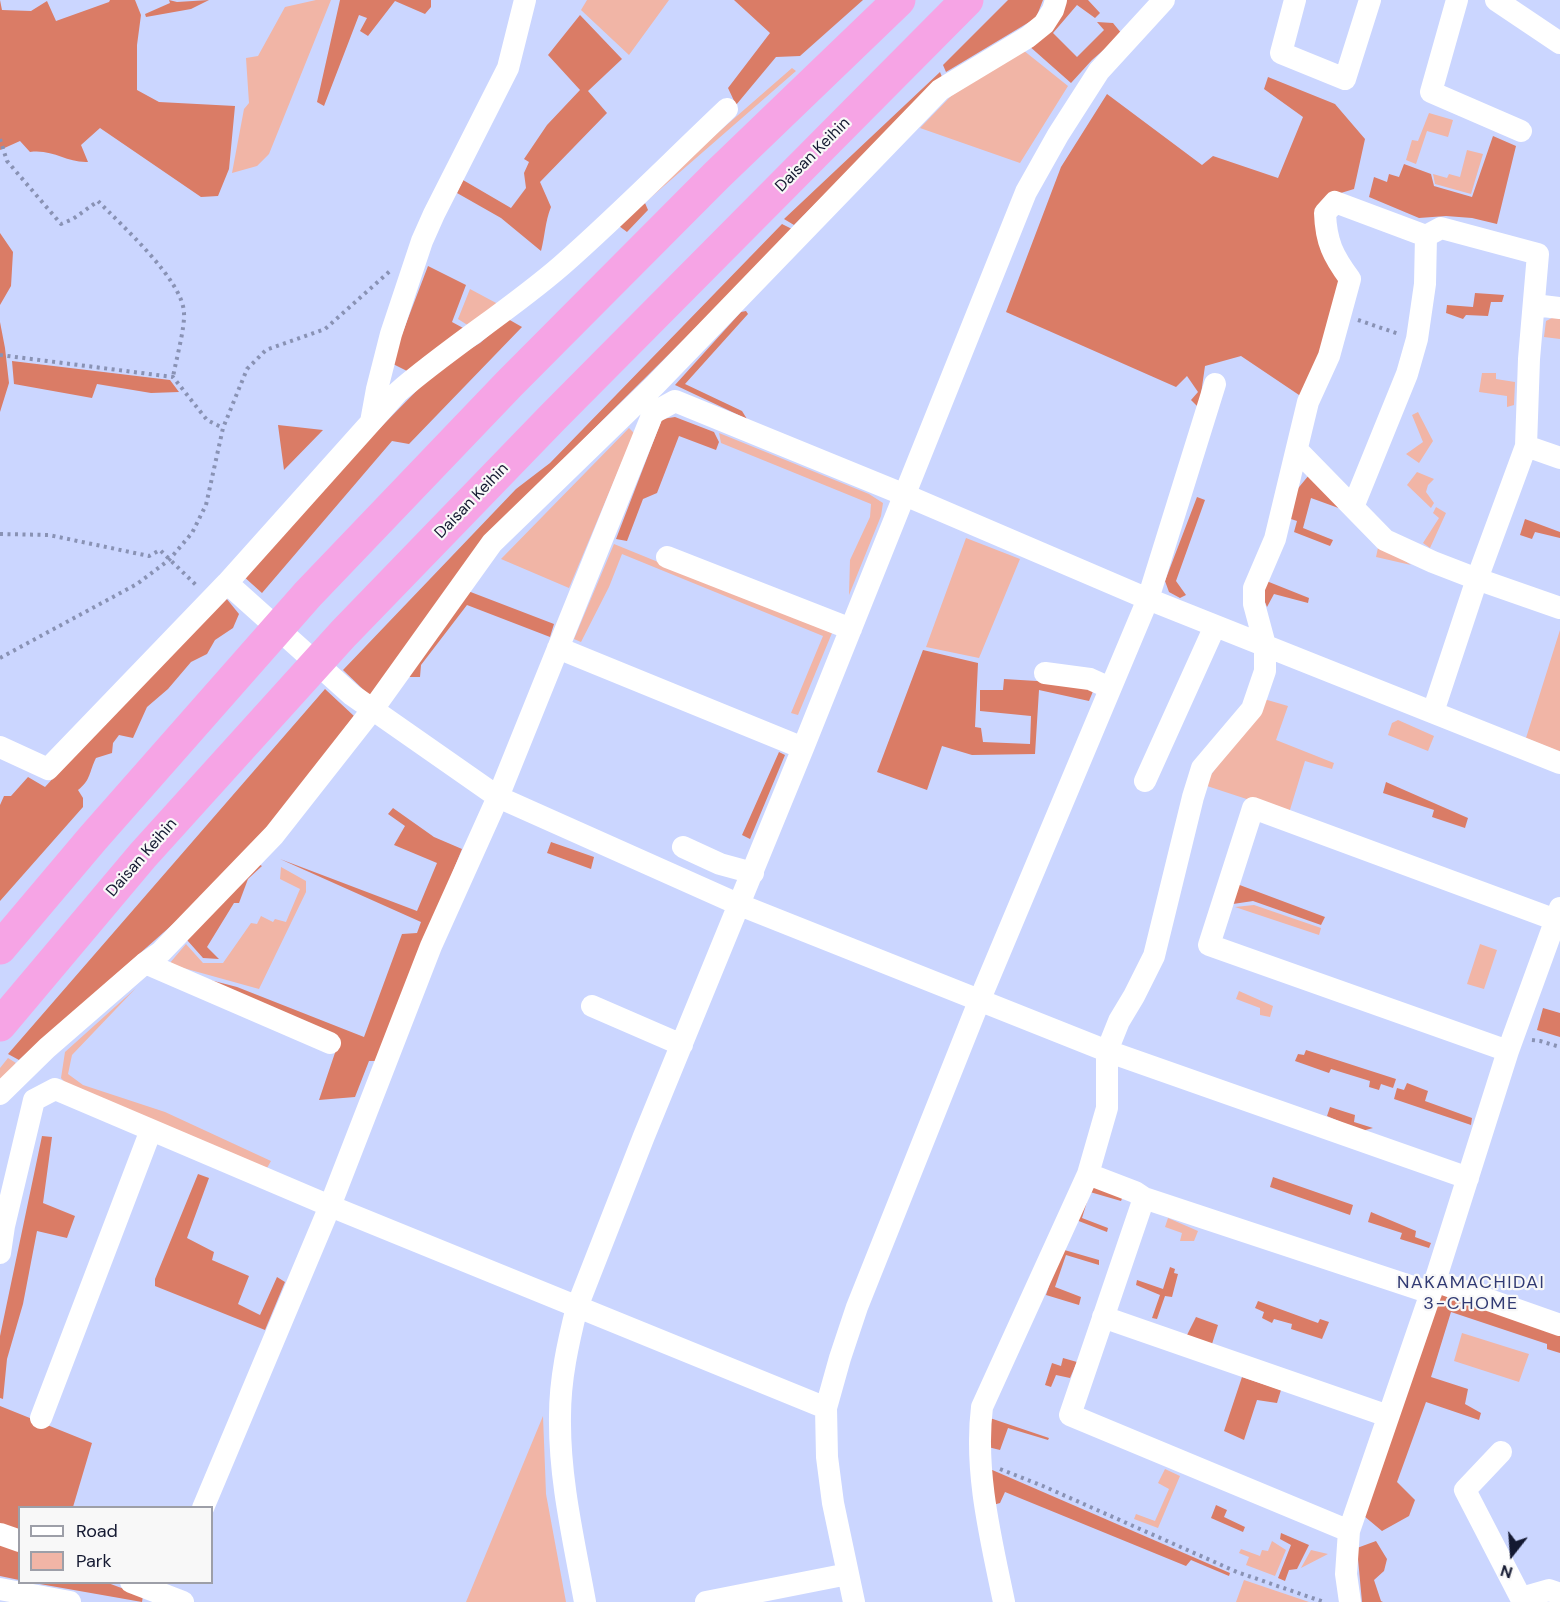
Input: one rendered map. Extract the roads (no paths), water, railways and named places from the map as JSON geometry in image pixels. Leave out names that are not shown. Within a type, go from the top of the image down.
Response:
[{"type":"highway","points":[[0,948],[93,838],[332,569],[575,317],[716,176],[899,0]]},
{"type":"highway","name":"Daisan Keihin","points":[[0,1025],[143,855],[343,634],[545,426],[967,0]]},
{"type":"street","points":[[371,422],[391,334],[423,241],[434,214],[508,68],[525,0]]},
{"type":"street","points":[[0,1094],[47,1048],[145,963],[161,952],[274,835],[373,709],[492,543],[655,385],[940,90],[1044,24],[1056,0]]},
{"type":"street","points":[[585,1602],[566,1496],[560,1443],[561,1389],[577,1307],[1026,192],[1058,135],[1099,71],[1164,0]]},
{"type":"street","points":[[1295,0],[1281,53],[1345,79],[1370,0]]},
{"type":"street","points":[[1457,0],[1431,92],[1521,131]]},
{"type":"street","points":[[1496,0],[1523,8],[1560,43]]},
{"type":"street","points":[[0,747],[48,769],[211,599],[233,589],[398,392],[430,364],[484,327],[561,266],[728,109]]},
{"type":"street","points":[[1004,1602],[988,1528],[981,1462],[982,1407],[1089,1174],[1107,1108],[1107,1051],[1119,1021],[1154,956],[1202,768],[1252,709],[1265,671],[1265,645],[1254,604],[1254,588],[1275,539],[1308,402],[1329,356],[1350,279],[1335,260],[1326,231],[1324,213],[1335,202],[1426,236],[1442,228],[1538,254],[1529,359],[1526,446],[1477,579],[1433,712]]},
{"type":"street","points":[[1353,507],[1407,374],[1417,339],[1425,284],[1426,236]]},
{"type":"street","points":[[1534,305],[1560,308]]},
{"type":"street","points":[[854,1602],[833,1503],[827,1456],[826,1408],[840,1358],[857,1307],[980,999],[1148,599],[1215,384]]},
{"type":"street","points":[[204,1506],[330,1206],[431,946],[498,797],[653,413],[675,400],[1148,599],[1560,763]]},
{"type":"street","points":[[1526,446],[1560,458]]},
{"type":"street","points":[[1298,451],[1385,540],[1477,579],[1560,608]]},
{"type":"street","points":[[667,557],[851,629]]},
{"type":"street","points":[[233,589],[352,695],[498,797],[740,905],[1107,1051],[1468,1178]]},
{"type":"street","points":[[1145,781],[1215,626]]},
{"type":"street","points":[[558,648],[803,748]]},
{"type":"street","points":[[1045,673],[1089,680],[1110,688]]},
{"type":"street","points":[[1350,1602],[1346,1574],[1349,1532],[1433,1287],[1508,1051],[1558,914],[1253,808],[1209,945],[1508,1051]]},
{"type":"street","points":[[683,847],[720,864],[753,873]]},
{"type":"street","points":[[145,963],[330,1043]]},
{"type":"street","points":[[592,1006],[682,1045]]},
{"type":"street","points":[[0,1253],[34,1100],[55,1089],[330,1206],[826,1408]]},
{"type":"street","points":[[40,1419],[151,1130]]},
{"type":"street","points":[[1089,1174],[1135,1192],[1144,1198],[1560,1325]]},
{"type":"street","points":[[1144,1198],[1070,1416],[1349,1532]]},
{"type":"street","points":[[1103,1317],[1388,1416]]},
{"type":"street","points":[[1501,1452],[1466,1490],[1522,1600],[1549,1590],[1560,1594]]},
{"type":"street","points":[[0,1534],[18,1540]]},
{"type":"street","points":[[706,1602],[848,1574]]},
{"type":"street","points":[[137,1584],[170,1596]]},
{"type":"street","points":[[0,1589],[70,1602]]},
{"type":"district","name":"NAKAMACHIDAI 3-CHOME","points":[[1471,1293]]}]
